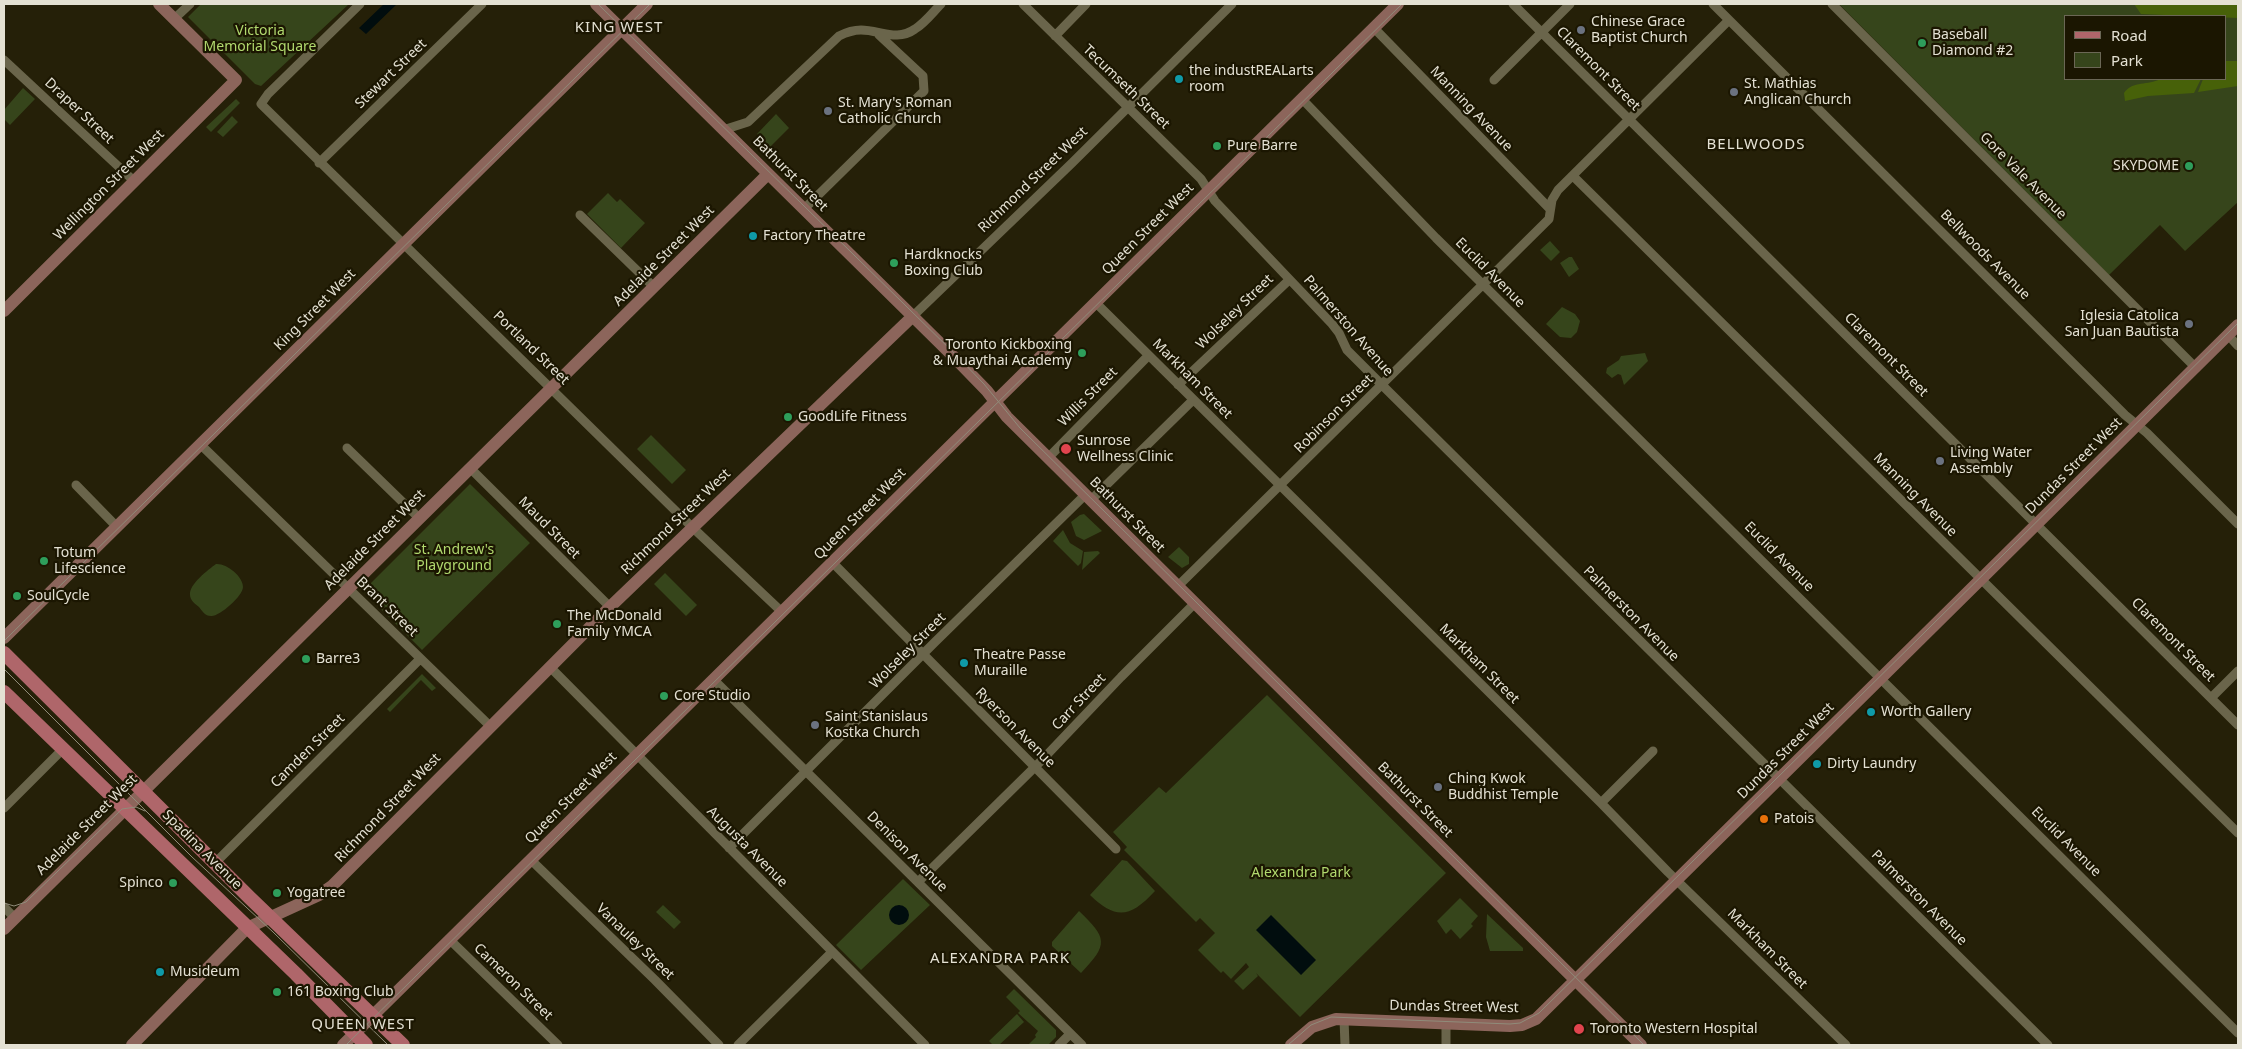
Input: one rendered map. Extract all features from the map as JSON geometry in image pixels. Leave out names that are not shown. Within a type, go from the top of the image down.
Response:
[{"type":"main road","points":[[159,4],[174,19]]},
{"type":"main road","name":"Bathurst Street","points":[[596,4],[913,316],[987,391],[1007,417],[1641,1045]]},
{"type":"main road","name":"King Street West","points":[[4,638],[647,4]]},
{"type":"main road","name":"Queen Street West","points":[[343,1045],[1398,4]]},
{"type":"main road","name":"Wellington Street West","points":[[4,311],[236,80],[174,19]]},
{"type":"main road","name":"Adelaide Street West","points":[[4,929],[768,174]]},
{"type":"main road","name":"Richmond Street West","points":[[132,1045],[247,928],[319,895],[332,886],[610,607],[913,316]]},
{"type":"main road","name":"Dundas Street West","points":[[1291,1045],[1316,1025],[1344,1019],[1510,1026],[1522,1025],[1540,1015],[2238,325]]},
{"type":"main road","name":"Spadina Avenue","points":[[4,653],[215,863],[403,1045]]},
{"type":"main road","name":"Spadina Avenue","points":[[4,692],[296,974],[366,1045]]},
{"type":"street","points":[[174,19],[190,4]]},
{"type":"street","name":"Portland Street","points":[[360,4],[268,94],[261,104],[692,527],[782,612]]},
{"type":"street","name":"Stewart Street","points":[[320,163],[482,4]]},
{"type":"street","points":[[723,130],[748,122],[839,36],[851,30],[864,30],[891,36],[909,33],[916,29],[940,4]]},
{"type":"street","name":"Tecumseth Street","points":[[1023,4],[1201,179],[1209,190]]},
{"type":"street","points":[[1055,36],[1086,4]]},
{"type":"street","name":"Richmond Street West","points":[[913,316],[1128,108],[1232,4]]},
{"type":"street","name":"Claremont Street","points":[[1513,4],[2238,725]]},
{"type":"street","points":[[1494,80],[1570,4]]},
{"type":"street","name":"Bellwoods Avenue","points":[[1713,4],[2238,524]]},
{"type":"street","name":"Gore Vale Avenue","points":[[1832,4],[2196,368]]},
{"type":"street","name":"Robinson Street","points":[[1178,586],[1549,219],[1552,200],[1558,190],[1729,20]]},
{"type":"street","name":"Manning Avenue","points":[[1374,28],[1550,209]]},
{"type":"street","points":[[804,209],[924,91],[923,76],[877,33]]},
{"type":"street","name":"Draper Street","points":[[4,60],[134,182]]},
{"type":"street","name":"Euclid Avenue","points":[[1302,99],[1483,285],[2238,1033]]},
{"type":"street","name":"Manning Avenue","points":[[1572,176],[2238,832]]},
{"type":"street","name":"Palmerston Avenue","points":[[1209,190],[1215,201],[1332,324],[1339,333],[1347,350],[2048,1045]]},
{"type":"street","points":[[580,215],[654,287]]},
{"type":"street","name":"Wolseley Street","points":[[1178,385],[1289,280]]},
{"type":"street","name":"Markham Street","points":[[1095,302],[1601,803],[1676,880],[1846,1045]]},
{"type":"street","points":[[2228,335],[2238,346]]},
{"type":"street","name":"Willis Street","points":[[1048,458],[1148,356]]},
{"type":"street","name":"Wolseley Street","points":[[729,848],[923,656],[1088,497],[1193,400]]},
{"type":"street","name":"Brant Street","points":[[200,445],[490,726]]},
{"type":"street","points":[[347,448],[419,518]]},
{"type":"street","name":"Maud Street","points":[[470,468],[610,607]]},
{"type":"street","points":[[76,485],[117,527]]},
{"type":"street","name":"Ryerson Avenue","points":[[832,562],[1116,849]]},
{"type":"street","name":"Carr Street","points":[[918,882],[1035,768],[1195,604]]},
{"type":"street","name":"Camden Street","points":[[215,863],[420,659]]},
{"type":"street","name":"Augusta Avenue","points":[[550,667],[925,1045]]},
{"type":"street","points":[[2211,698],[2238,670]]},
{"type":"street","name":"Denison Avenue","points":[[713,679],[1082,1045]]},
{"type":"street","points":[[4,808],[63,749]]},
{"type":"street","points":[[1601,803],[1653,751]]},
{"type":"street","name":"Vanauley Street","points":[[531,860],[649,974],[719,1045]]},
{"type":"street","points":[[4,907],[15,918]]},
{"type":"street","name":"Cameron Street","points":[[449,939],[558,1045]]},
{"type":"street","points":[[738,1045],[832,952]]},
{"type":"street","points":[[1344,1019],[1345,1045]]},
{"type":"street","points":[[1446,1024],[1446,1045]]},
{"type":"street","points":[[1059,1045],[1070,1034]]},
{"type":"green space","name":"Victoria Memorial Square","points":[[201,4],[349,4],[261,86],[255,84],[188,17]]},
{"type":"green space","points":[[1839,4],[2238,4],[2238,202],[2185,251],[2160,225],[2109,275]]},
{"type":"green space","points":[[2134,4],[2238,4],[2238,18],[2227,18],[2227,15],[2141,14]]},
{"type":"green space","points":[[2227,61],[2238,61],[2238,86],[2198,92],[2203,80],[2227,80]]},
{"type":"green space","points":[[2200,80],[2194,93],[2148,96],[2125,101],[2124,93],[2132,86],[2155,81]]},
{"type":"green space","points":[[23,88],[35,99],[10,125],[4,119],[4,110]]},
{"type":"green space","points":[[236,99],[240,103],[211,132],[206,127]]},
{"type":"green space","points":[[776,114],[789,128],[770,147],[757,134]]},
{"type":"green space","points":[[232,116],[238,122],[223,137],[217,132]]},
{"type":"green space","points":[[608,193],[617,202],[620,199],[645,223],[621,248],[587,214]]},
{"type":"green space","points":[[1550,241],[1560,252],[1551,261],[1540,250]]},
{"type":"green space","points":[[1572,257],[1579,269],[1569,277],[1560,263]]},
{"type":"green space","points":[[1562,307],[1575,314],[1580,321],[1577,332],[1571,338],[1560,337],[1546,324]]},
{"type":"green space","points":[[1645,353],[1648,361],[1624,385],[1621,375],[1618,374],[1612,378],[1606,373],[1607,368],[1619,360],[1621,356]]},
{"type":"green space","points":[[651,435],[686,470],[672,484],[637,449]]},
{"type":"green space","name":"St. Andrew's Playground","points":[[470,484],[530,543],[422,650],[364,590]]},
{"type":"green space","points":[[1084,514],[1102,531],[1084,540],[1076,536],[1071,522]]},
{"type":"green space","points":[[1063,530],[1070,543],[1083,551],[1081,563],[1078,566],[1053,541]]},
{"type":"green space","points":[[1179,547],[1189,557],[1189,564],[1182,568],[1168,557]]},
{"type":"green space","points":[[1098,551],[1100,553],[1082,570],[1084,552]]},
{"type":"green space","points":[[216,564],[220,564],[233,571],[240,579],[243,587],[242,591],[230,605],[219,613],[209,616],[190,597],[193,586]]},
{"type":"green space","points":[[665,573],[697,605],[686,616],[654,584]]},
{"type":"green space","points":[[422,674],[436,688],[432,691],[421,680],[390,712],[387,709]]},
{"type":"green space","name":"Alexandra Park","points":[[1267,695],[1446,873],[1300,1017],[1256,973],[1258,976],[1243,990],[1234,981],[1249,967],[1246,963],[1231,979],[1223,971],[1221,973],[1198,950],[1215,933],[1200,918],[1196,922],[1124,850],[1127,847],[1113,832],[1159,787],[1166,793]]},
{"type":"green space","points":[[1122,860],[1127,861],[1155,891],[1138,907],[1130,911],[1115,912],[1099,903],[1090,895]]},
{"type":"green space","points":[[903,879],[930,905],[861,970],[836,945]]},
{"type":"green space","points":[[1460,898],[1478,916],[1471,924],[1473,926],[1460,939],[1451,929],[1446,934],[1437,921]]},
{"type":"green space","points":[[663,905],[681,922],[674,929],[656,912]]},
{"type":"green space","points":[[1079,911],[1095,928],[1101,941],[1096,955],[1081,973],[1052,946],[1052,942]]},
{"type":"green space","points":[[1487,914],[1523,948],[1523,951],[1490,951],[1486,937]]},
{"type":"green space","points":[[1014,989],[1056,1030],[1056,1037],[1048,1045],[1028,1045],[1036,1037],[1035,1035],[1038,1031],[1018,1013],[1020,1011],[1006,997]]},
{"type":"green space","points":[[1017,1014],[1024,1022],[999,1045],[993,1045],[989,1041]]},
{"type":"shaded area","points":[[384,4],[397,4],[366,34],[359,28]]},
{"type":"shaded area","points":[[895,905],[903,905],[909,911],[909,919],[903,925],[895,925],[889,919],[889,911]]},
{"type":"shaded area","points":[[1271,915],[1316,960],[1301,975],[1256,930]]},
{"type":"tram line","points":[[598,4],[957,356],[984,384],[1020,428],[1644,1045]]},
{"type":"tram line","points":[[4,641],[650,4]]},
{"type":"tram line","points":[[346,1045],[1402,4]]},
{"type":"tram line","points":[[1288,1045],[1311,1025],[1331,1017],[1510,1024],[1520,1023],[1539,1013],[2238,323]]},
{"type":"tram line","points":[[4,669],[192,857],[273,932],[388,1045]]},
{"type":"tram line","points":[[4,903],[14,906],[26,902],[122,809],[136,807],[145,811]]},
{"type":"place","name":"Chinese Grace Baptist Church","points":[[1581,30]]},
{"type":"place","name":"Baseball Diamond #2","points":[[1922,43]]},
{"type":"place","name":"the industREALarts room","points":[[1179,79]]},
{"type":"place","name":"St. Mathias Anglican Church","points":[[1734,92]]},
{"type":"place","name":"St. Mary's Roman Catholic Church","points":[[828,111]]},
{"type":"place","name":"Pure Barre","points":[[1217,146]]},
{"type":"place","name":"SKYDOME","points":[[2189,166]]},
{"type":"place","name":"Factory Theatre","points":[[753,236]]},
{"type":"place","name":"Hardknocks Boxing Club","points":[[894,263]]},
{"type":"place","name":"Iglesia Catolica San Juan Bautista","points":[[2189,324]]},
{"type":"place","name":"Toronto Kickboxing & Muaythai Academy","points":[[1082,353]]},
{"type":"place","name":"GoodLife Fitness","points":[[788,417]]},
{"type":"place","name":"Sunrose Wellness Clinic","points":[[1066,449]]},
{"type":"place","name":"Living Water Assembly","points":[[1940,461]]},
{"type":"place","name":"Totum Lifescience","points":[[44,561]]},
{"type":"place","name":"SoulCycle","points":[[17,596]]},
{"type":"place","name":"The McDonald Family YMCA","points":[[557,624]]},
{"type":"place","name":"Barre3","points":[[306,659]]},
{"type":"place","name":"Theatre Passe Muraille","points":[[964,663]]},
{"type":"place","name":"Core Studio","points":[[664,696]]},
{"type":"place","name":"Worth Gallery","points":[[1871,712]]},
{"type":"place","name":"Saint Stanislaus Kostka Church","points":[[815,725]]},
{"type":"place","name":"Dirty Laundry","points":[[1817,764]]},
{"type":"place","name":"Ching Kwok Buddhist Temple","points":[[1438,787]]},
{"type":"place","name":"Patois","points":[[1764,819]]},
{"type":"place","name":"Spinco","points":[[173,883]]},
{"type":"place","name":"Yogatree","points":[[277,893]]},
{"type":"place","name":"Musideum","points":[[160,972]]},
{"type":"place","name":"161 Boxing Club","points":[[277,992]]},
{"type":"place","name":"Toronto Western Hospital","points":[[1579,1029]]},
{"type":"district","name":"KING WEST","points":[[619,28]]},
{"type":"district","name":"BELLWOODS","points":[[1756,145]]},
{"type":"district","name":"ALEXANDRA PARK","points":[[1000,959]]},
{"type":"district","name":"QUEEN WEST","points":[[363,1025]]}]
